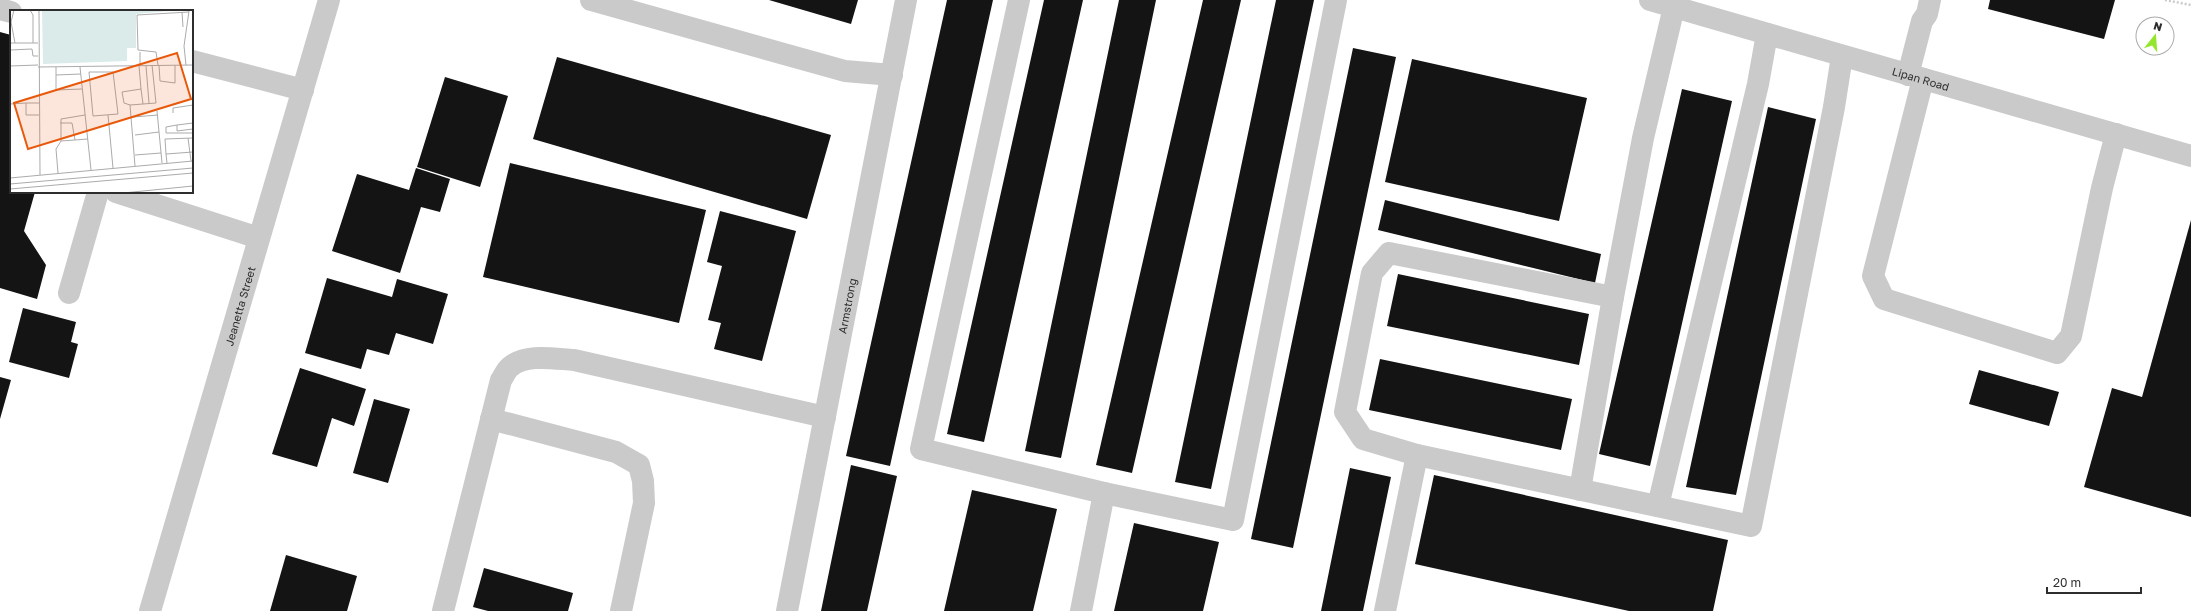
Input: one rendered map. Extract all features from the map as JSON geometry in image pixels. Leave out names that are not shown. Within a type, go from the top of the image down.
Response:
[{"type":"street","name":"Jeanetta Street","points":[[150,611],[329,0]]},
{"type":"street","points":[[591,0],[845,71],[892,75]]},
{"type":"street","name":"Armstrong","points":[[787,611],[906,0]]},
{"type":"street","points":[[1019,0],[921,449],[1104,493],[1233,520],[1336,0]]},
{"type":"street","name":"Lipan Road","points":[[1650,0],[1685,6],[1767,34],[2191,156]]},
{"type":"street","points":[[1930,0],[1927,14],[1922,21],[1915,77],[1873,276],[1884,299],[2057,353],[2071,336],[2102,188],[2116,134]]},
{"type":"street","points":[[1580,490],[1613,297],[1643,138],[1685,6]]},
{"type":"street","points":[[0,9],[10,12]]},
{"type":"street","points":[[1658,506],[1755,99],[1767,34]]},
{"type":"street","points":[[1613,297],[1388,253],[1372,274],[1345,412],[1363,439],[1417,454],[1751,526],[1834,107],[1842,56]]},
{"type":"street","points":[[193,61],[303,90]]},
{"type":"street","points":[[69,292],[98,193]]},
{"type":"street","points":[[119,193],[259,238]]},
{"type":"street","points":[[443,611],[502,380],[510,367],[523,360],[540,358],[574,360],[825,417]]},
{"type":"street","points":[[491,419],[616,452],[639,464],[643,481],[644,503],[621,611]]},
{"type":"street","points":[[1385,611],[1417,454]]},
{"type":"street","points":[[1081,611],[1104,493]]},
{"type":"path","points":[[2165,0],[2191,5]]},
{"type":"building","points":[[769,0],[858,0],[851,24]]},
{"type":"building","points":[[947,0],[993,0],[890,466],[846,456]]},
{"type":"building","points":[[1044,0],[1083,0],[984,442],[947,434]]},
{"type":"building","points":[[1119,0],[1156,0],[1061,458],[1025,451]]},
{"type":"building","points":[[1203,0],[1241,0],[1132,473],[1096,465]]},
{"type":"building","points":[[1276,0],[1314,0],[1211,489],[1175,482]]},
{"type":"building","points":[[1990,0],[2115,0],[2104,39],[1988,9]]},
{"type":"building","points":[[0,32],[10,35],[10,193],[35,193],[24,231],[46,265],[37,299],[0,288]]},
{"type":"building","points":[[1353,48],[1396,57],[1293,548],[1251,539]]},
{"type":"building","points":[[557,57],[831,135],[807,219],[533,139]]},
{"type":"building","points":[[1412,59],[1587,98],[1559,221],[1385,182]]},
{"type":"building","points":[[445,77],[508,96],[480,187],[417,167]]},
{"type":"building","points":[[1682,89],[1732,101],[1650,466],[1599,454]]},
{"type":"building","points":[[1768,107],[1816,119],[1736,495],[1686,487]]},
{"type":"building","points":[[510,163],[706,210],[679,323],[483,277]]},
{"type":"building","points":[[416,168],[450,179],[440,212],[421,207],[400,273],[332,251],[357,174],[409,190]]},
{"type":"building","points":[[1385,200],[1601,254],[1595,283],[1378,230]]},
{"type":"building","points":[[720,211],[796,231],[762,361],[714,349],[721,323],[708,320],[722,266],[707,262]]},
{"type":"building","points":[[2191,220],[2191,517],[2084,487],[2112,388],[2142,397]]},
{"type":"building","points":[[1398,274],[1589,314],[1579,365],[1387,326]]},
{"type":"building","points":[[327,278],[392,297],[397,279],[448,294],[433,344],[396,333],[389,355],[367,349],[361,369],[305,353]]},
{"type":"building","points":[[23,308],[76,322],[71,342],[78,344],[69,378],[9,362]]},
{"type":"building","points":[[1380,359],[1572,399],[1561,450],[1369,410]]},
{"type":"building","points":[[300,368],[366,389],[354,426],[332,418],[317,467],[272,454]]},
{"type":"building","points":[[1979,370],[2059,392],[2049,426],[1969,404]]},
{"type":"building","points":[[0,377],[11,380],[0,419]]},
{"type":"building","points":[[374,399],[410,409],[388,483],[353,473]]},
{"type":"building","points":[[851,465],[897,476],[867,611],[821,611]]},
{"type":"building","points":[[1350,468],[1391,477],[1363,611],[1321,611]]},
{"type":"building","points":[[1434,475],[1728,540],[1713,611],[1629,611],[1415,564]]},
{"type":"building","points":[[972,490],[1057,509],[1033,611],[944,611]]},
{"type":"building","points":[[1134,523],[1219,542],[1203,611],[1114,611]]},
{"type":"building","points":[[286,555],[357,576],[347,611],[270,611]]},
{"type":"building","points":[[484,568],[573,593],[568,611],[488,611],[473,607]]}]
